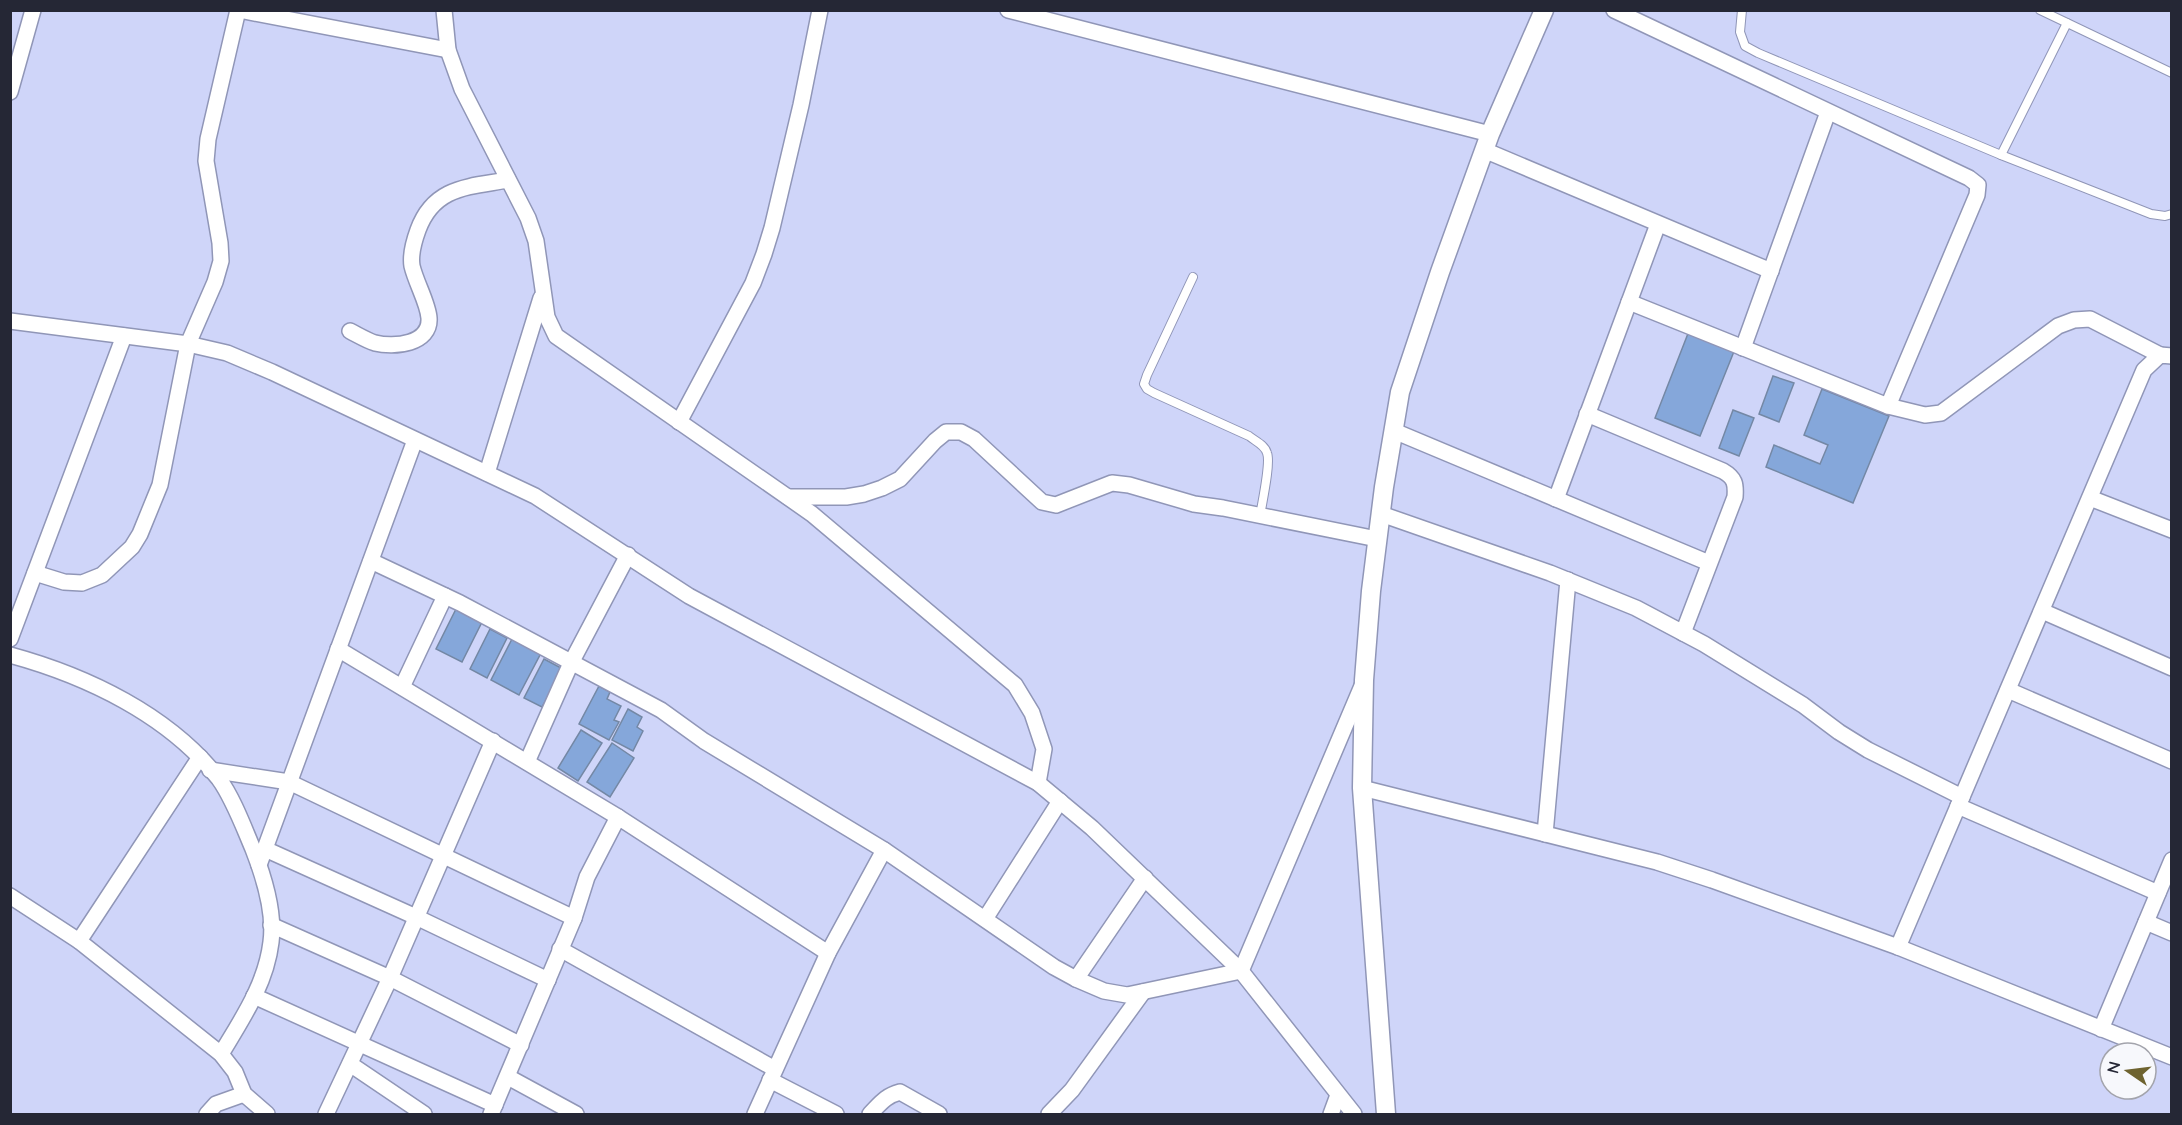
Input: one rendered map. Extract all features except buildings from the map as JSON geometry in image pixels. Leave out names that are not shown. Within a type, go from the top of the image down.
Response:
[{"type":"street","points":[[10,92],[33,10]]},
{"type":"street","points":[[35,573],[64,582],[82,584],[102,575],[132,547],[140,534],[160,485],[188,344],[215,282],[221,261],[206,161],[208,139],[239,10],[448,50]]},
{"type":"street","points":[[444,10],[448,50],[462,89],[528,218],[536,241],[547,317],[556,336],[812,514],[1015,685],[1032,713],[1044,749],[1038,783]]},
{"type":"street","points":[[679,422],[753,283],[764,254],[798,116],[820,10]]},
{"type":"street","points":[[1008,10],[1487,142],[1658,224],[1771,271]]},
{"type":"street","points":[[1386,1114],[1362,788],[1364,680],[1377,539],[1400,392],[1487,142],[1544,10]]},
{"type":"street","points":[[1614,10],[1969,178],[1977,185],[1977,195],[1888,406]]},
{"type":"street","points":[[1743,348],[1828,112]]},
{"type":"street","points":[[350,331],[373,342],[388,345],[404,344],[421,338],[428,330],[429,318],[411,262],[413,241],[420,225],[430,207],[444,195],[459,189],[508,180]]},
{"type":"street","points":[[1556,499],[1658,224]]},
{"type":"street","points":[[487,473],[543,293]]},
{"type":"street","points":[[1629,302],[1888,406],[1924,415],[1941,413],[2058,326],[2074,320],[2090,319],[2166,355]]},
{"type":"street","points":[[10,321],[188,344],[226,353],[272,372],[535,496],[689,596],[1038,783],[1092,828],[1241,971],[1354,1114]]},
{"type":"street","points":[[10,639],[124,336]]},
{"type":"street","points":[[1898,946],[2144,370],[2166,355]]},
{"type":"street","points":[[1587,414],[1732,477],[1736,485],[1735,497],[1683,633]]},
{"type":"street","points":[[1394,431],[1709,563]]},
{"type":"street","points":[[788,497],[846,497],[882,488],[900,478],[946,432],[961,432],[974,439],[1042,502],[1056,505],[1112,483],[1129,485],[1194,504],[1377,539]]},
{"type":"street","points":[[259,865],[415,440]]},
{"type":"street","points":[[2090,498],[2172,530]]},
{"type":"street","points":[[1381,514],[1568,580],[1636,608],[1704,644],[1803,705],[1868,750],[1960,801],[2158,892]]},
{"type":"street","points":[[527,762],[571,663],[628,555]]},
{"type":"street","points":[[371,561],[445,596],[661,711],[704,741],[884,850],[1054,967],[1076,979],[1104,991],[1127,995],[1241,971]]},
{"type":"street","points":[[1545,834],[1568,580]]},
{"type":"street","points":[[402,687],[445,596]]},
{"type":"street","points":[[2042,611],[2172,668]]},
{"type":"street","points":[[339,648],[618,817],[828,953]]},
{"type":"street","points":[[10,654],[98,687],[151,719],[200,757],[225,791],[244,828],[259,865],[271,911],[272,942],[263,976],[254,996],[221,1054]]},
{"type":"street","points":[[1241,971],[1364,680]]},
{"type":"street","points":[[2008,690],[2172,761]]},
{"type":"street","points":[[326,1114],[390,978],[493,741]]},
{"type":"street","points":[[79,942],[200,757]]},
{"type":"street","points":[[210,770],[289,782],[574,918]]},
{"type":"street","points":[[1362,788],[1657,862],[1898,946],[2172,1057]]},
{"type":"street","points":[[985,919],[1060,801]]},
{"type":"street","points":[[254,996],[360,1043],[493,1110],[574,918],[595,859],[618,817]]},
{"type":"street","points":[[265,849],[548,980]]},
{"type":"street","points":[[755,1114],[828,953],[884,850]]},
{"type":"street","points":[[2102,1029],[2172,860]]},
{"type":"street","points":[[1076,979],[1145,878]]},
{"type":"street","points":[[10,896],[79,942],[221,1054],[235,1072],[244,1094],[267,1114]]},
{"type":"street","points":[[2146,922],[2172,933]]},
{"type":"street","points":[[271,925],[390,978],[521,1045]]},
{"type":"street","points":[[560,950],[836,1114]]},
{"type":"street","points":[[1049,1114],[1082,1077],[1143,992]]},
{"type":"street","points":[[350,1064],[424,1114]]},
{"type":"street","points":[[508,1077],[576,1114]]},
{"type":"street","points":[[870,1114],[881,1101],[900,1092],[939,1114]]},
{"type":"street","points":[[207,1114],[216,1104],[244,1094]]},
{"type":"street","points":[[1331,1114],[1338,1095]]},
{"type":"lane","points":[[1742,10],[1740,32],[1745,46],[2001,155],[2151,214],[2165,216],[2172,214]]},
{"type":"lane","points":[[2040,10],[2172,73]]},
{"type":"lane","points":[[2001,155],[2067,23]]},
{"type":"lane","points":[[1193,277],[1146,375],[1144,384],[1154,393],[1249,436],[1261,444],[1267,452],[1268,463],[1260,516]]}]
